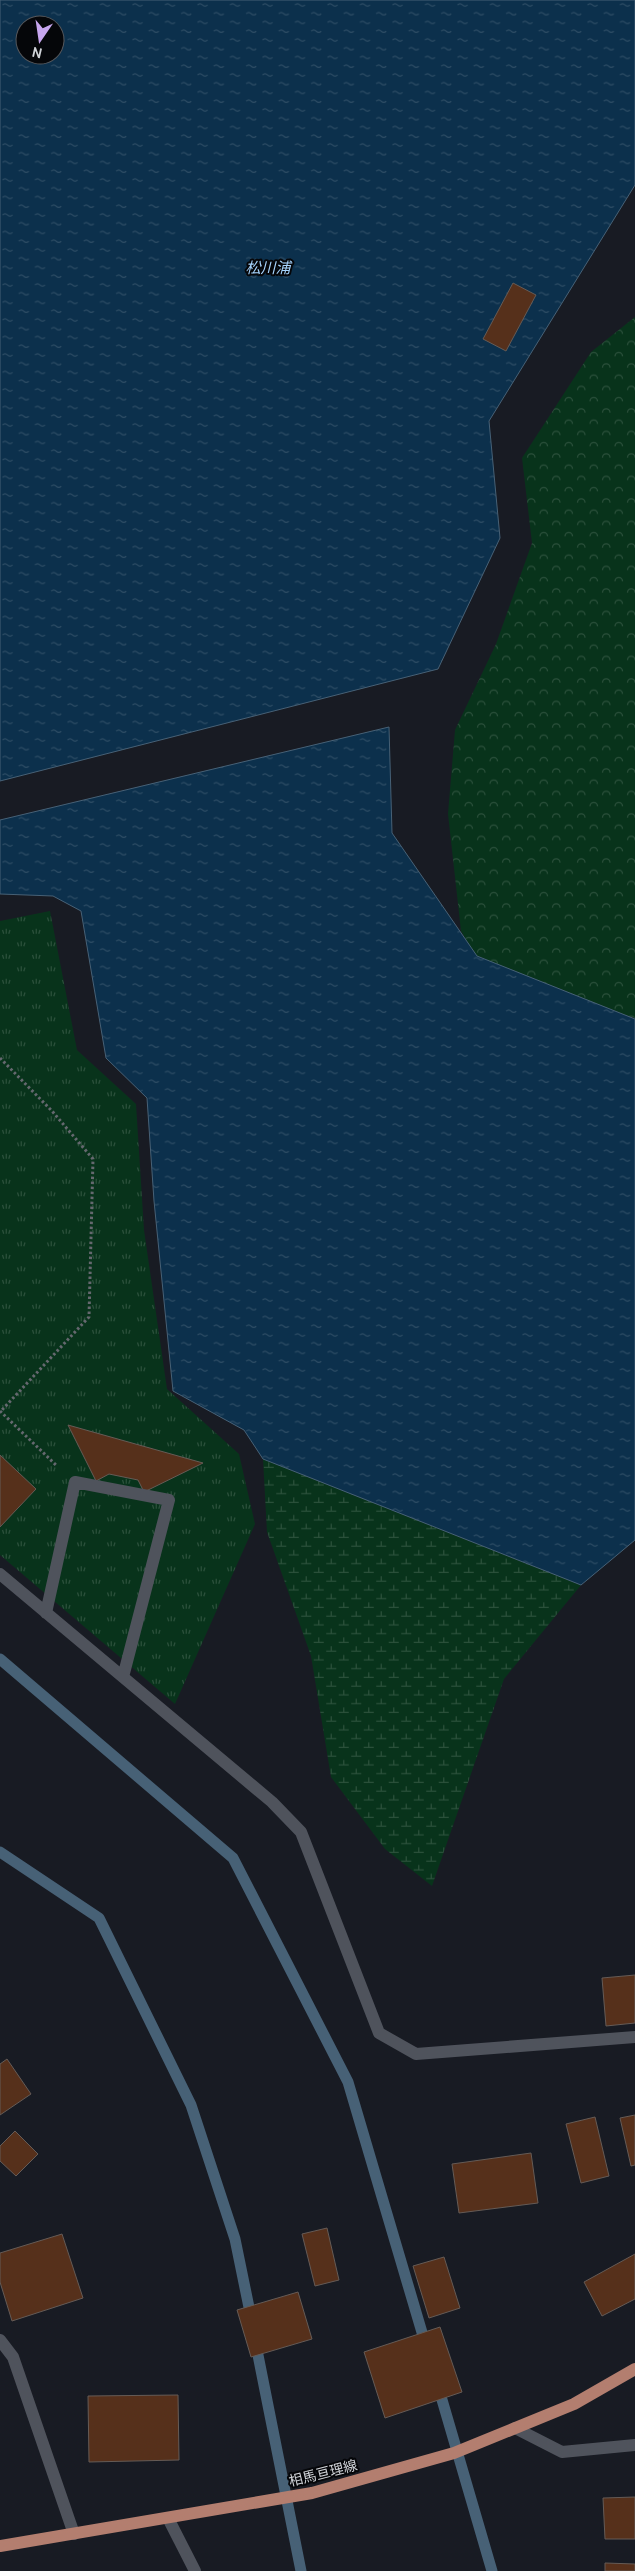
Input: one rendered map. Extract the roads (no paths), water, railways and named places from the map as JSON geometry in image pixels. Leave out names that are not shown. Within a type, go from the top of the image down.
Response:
[{"type":"main road","name":"相馬亘理線","points":[[0,2546],[312,2493],[454,2453],[574,2404],[635,2369]]},
{"type":"street","points":[[46,1613],[74,1482],[169,1500],[123,1678]]},
{"type":"street","points":[[0,1574],[272,1802],[301,1832],[379,2033],[416,2054],[635,2037]]},
{"type":"street","points":[[0,2340],[13,2356],[74,2534]]},
{"type":"street","points":[[514,2428],[562,2452],[635,2445]]},
{"type":"street","points":[[168,2518],[195,2571]]},
{"type":"water","name":"松川浦","points":[[0,0],[635,0],[635,185],[489,421],[500,538],[438,669],[0,781]]},
{"type":"water","points":[[389,727],[392,833],[477,956],[635,1019],[635,1540],[581,1585],[263,1459],[244,1430],[173,1391],[154,1201],[147,1098],[106,1058],[81,911],[53,896],[0,894],[0,820]]},
{"type":"waterway","points":[[0,1659],[233,1858],[348,2082],[426,2346]]},
{"type":"waterway","points":[[0,1852],[99,1918],[191,2105],[235,2239],[252,2322]]},
{"type":"waterway","points":[[255,2340],[301,2571]]},
{"type":"waterway","points":[[438,2386],[492,2571]]}]
